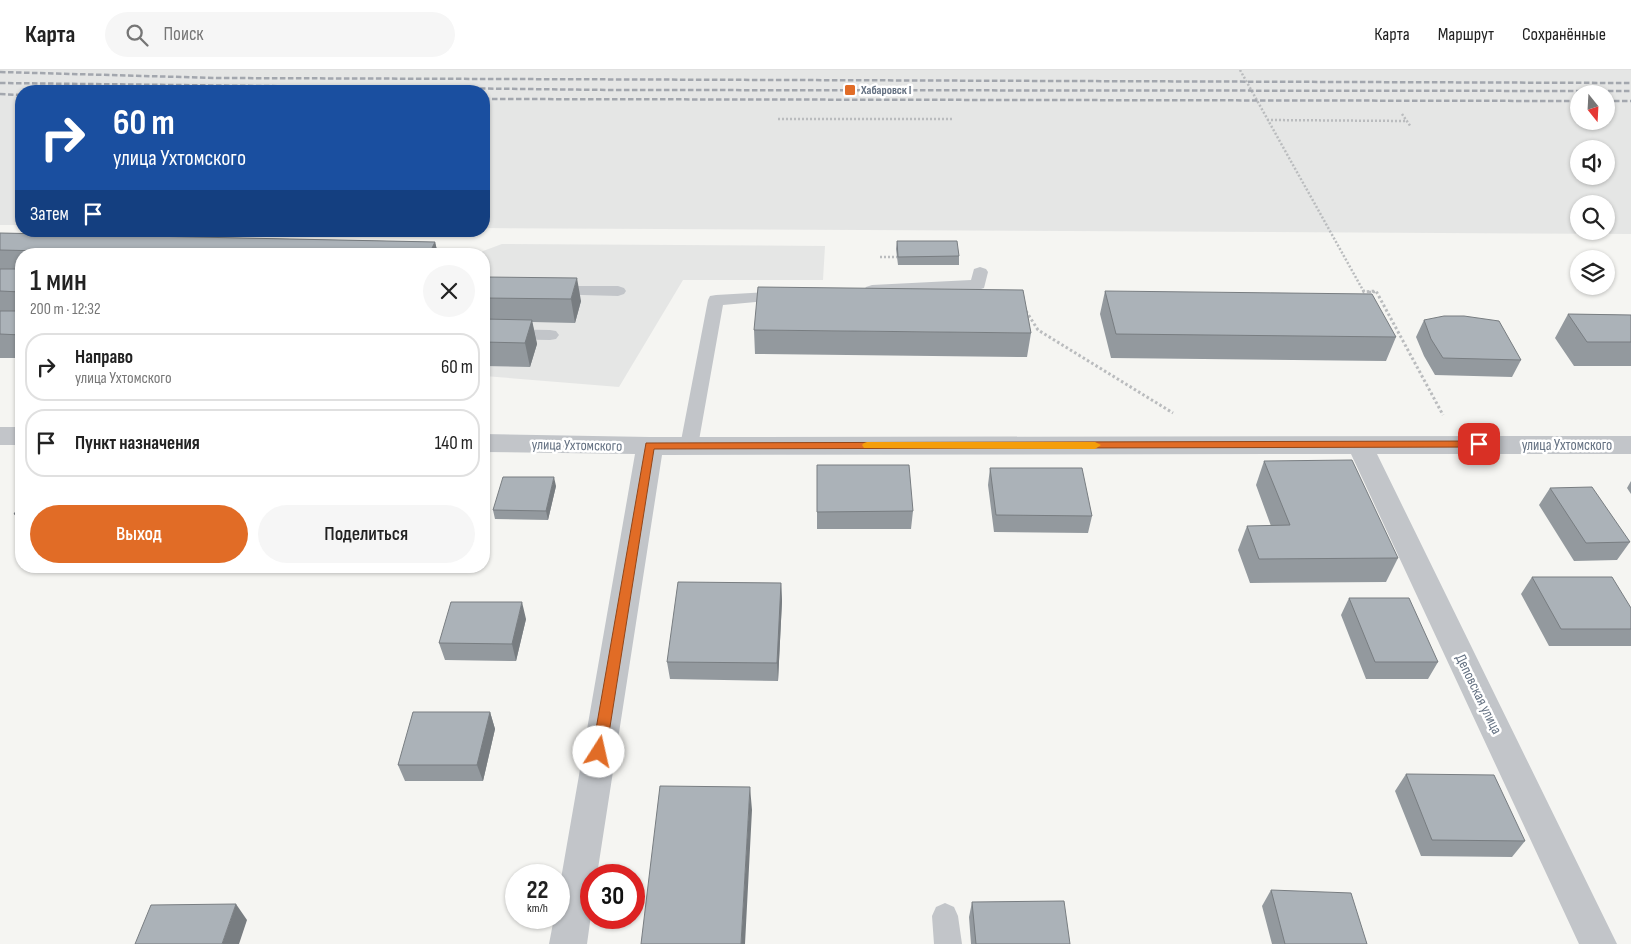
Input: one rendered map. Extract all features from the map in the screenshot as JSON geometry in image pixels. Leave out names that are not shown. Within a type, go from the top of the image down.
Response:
[{"type":"street","points":[[0,436],[15,436]]},
{"type":"street","name":"улица Ухтомского","points":[[490,443],[650,446],[1631,445]]},
{"type":"street","name":"Деповская улица","points":[[1360,445],[1598,944]]},
{"type":"street","points":[[568,944],[650,446]]},
{"type":"lane","points":[[854,291],[979,278]]},
{"type":"lane","points":[[541,290],[618,291]]},
{"type":"lane","points":[[688,446],[716,300],[795,295]]},
{"type":"lane","points":[[490,334],[550,336]]},
{"type":"lane","points":[[945,916],[948,944]]},
{"type":"path","points":[[1240,70],[1266,120],[1364,292],[1376,291],[1460,444]]},
{"type":"path","points":[[1402,114],[1411,127]]},
{"type":"path","points":[[778,119],[953,119]]},
{"type":"path","points":[[1266,120],[1407,121]]},
{"type":"path","points":[[880,257],[900,257]]},
{"type":"path","points":[[979,278],[1021,305],[1038,330],[1174,414]]},
{"type":"shaded area","points":[[0,70],[1631,70],[1631,234],[1615,234],[1615,195],[1570,195],[1570,234],[490,228],[490,85],[15,85],[15,225],[0,225]]},
{"type":"shaded area","points":[[502,244],[825,246],[823,280],[683,280],[619,387],[490,376],[490,248]]},
{"type":"building","points":[[0,233],[15,233],[15,237],[193,237],[435,242],[432,248],[15,248],[15,250],[0,250]]},
{"type":"building","points":[[897,241],[957,241],[959,256],[898,257]]},
{"type":"building","points":[[0,269],[15,269],[15,292],[0,291]]},
{"type":"building","points":[[490,277],[577,278],[571,299],[490,298]]},
{"type":"building","points":[[758,287],[1023,290],[1031,333],[754,330]]},
{"type":"building","points":[[1105,291],[1372,294],[1396,337],[1116,334]]},
{"type":"building","points":[[0,311],[15,311],[15,335],[0,334]]},
{"type":"building","points":[[1568,314],[1631,315],[1631,342],[1587,342]]},
{"type":"building","points":[[1444,316],[1464,316],[1499,321],[1521,360],[1443,358],[1431,339],[1424,320]]},
{"type":"building","points":[[490,319],[532,320],[525,343],[490,342]]},
{"type":"building","points":[[1352,460],[1398,558],[1259,559],[1247,526],[1290,525],[1264,461]]},
{"type":"building","points":[[817,465],[909,465],[913,511],[817,512]]},
{"type":"building","points":[[990,468],[1082,468],[1092,516],[996,515]]},
{"type":"building","points":[[503,477],[554,477],[546,511],[493,510]]},
{"type":"building","points":[[1592,487],[1630,542],[1586,543],[1550,488]]},
{"type":"building","points":[[1532,577],[1612,577],[1631,608],[1631,629],[1561,629]]},
{"type":"building","points":[[678,582],[781,583],[777,663],[667,662]]},
{"type":"building","points":[[1349,598],[1409,598],[1438,662],[1375,662]]},
{"type":"building","points":[[451,602],[522,602],[512,644],[439,643]]},
{"type":"building","points":[[413,712],[490,712],[477,765],[398,765]]},
{"type":"building","points":[[1406,774],[1494,775],[1525,841],[1432,840]]},
{"type":"building","points":[[660,786],[750,787],[741,944],[641,944],[643,929],[645,929],[645,911]]},
{"type":"building","points":[[1271,890],[1351,893],[1367,944],[1285,944]]},
{"type":"building","points":[[1064,901],[1070,944],[976,944],[972,902]]},
{"type":"building","points":[[236,904],[222,944],[135,944],[151,905]]},
{"type":"railway","points":[[0,72],[217,78],[1631,83]]},
{"type":"railway","points":[[0,83],[175,85]]},
{"type":"railway","points":[[490,89],[1631,91]]},
{"type":"railway","points":[[0,94],[15,95]]},
{"type":"railway","points":[[490,99],[1570,101]]},
{"type":"railway","points":[[1615,101],[1631,101]]},
{"type":"slow traffic","points":[[867,445],[1095,445]]},
{"type":"place","name":"Хабаровск I","points":[[850,90]]},
{"type":"route","points":[[599,752],[650,446],[1479,444]]}]
